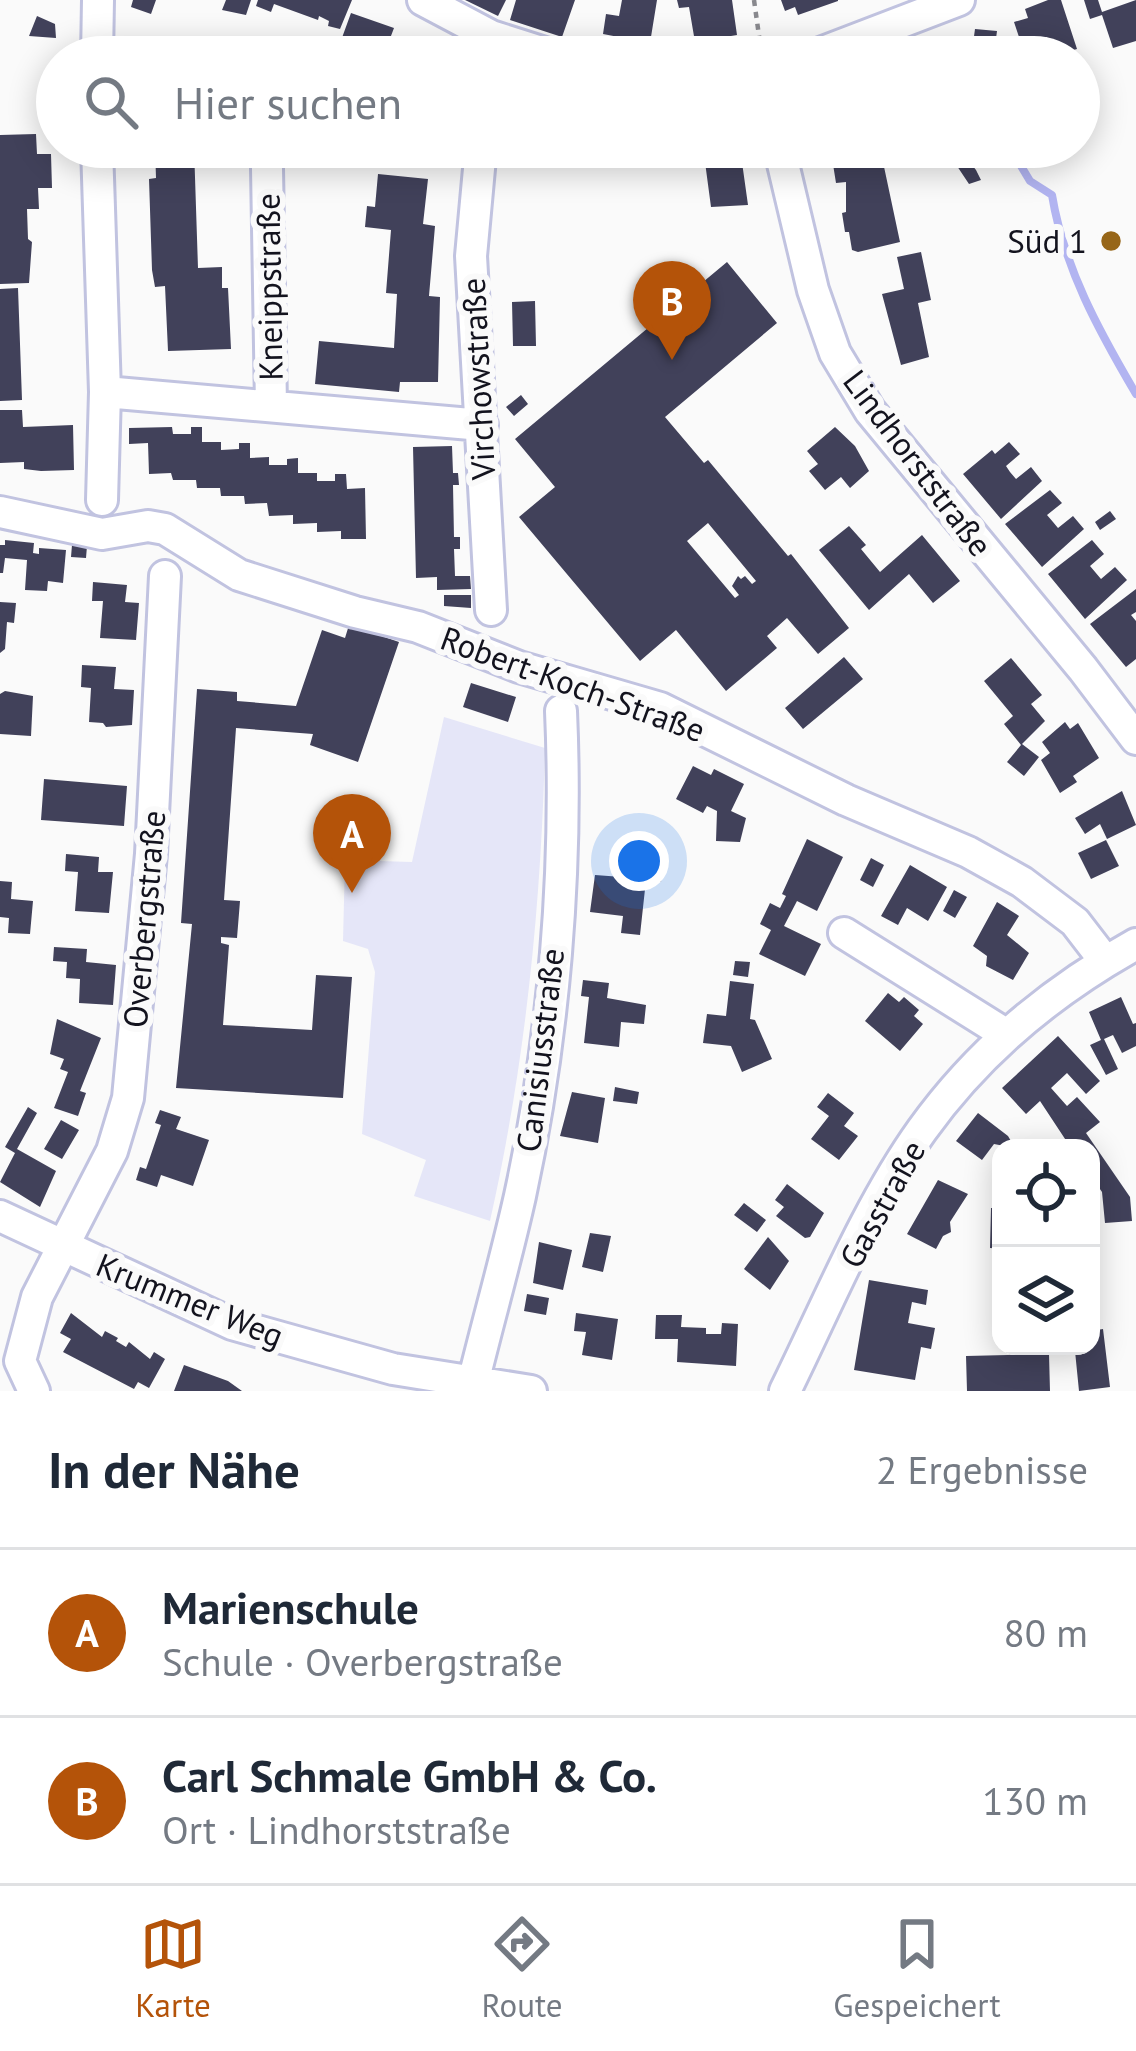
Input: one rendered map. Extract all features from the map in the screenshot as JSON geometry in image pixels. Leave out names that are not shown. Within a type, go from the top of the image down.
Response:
[{"type":"street","points":[[97,36],[98,0]]},
{"type":"street","points":[[423,0],[475,36]]},
{"type":"street","points":[[865,36],[959,0]]},
{"type":"street","points":[[98,168],[102,500]]},
{"type":"street","name":"Kneippstraße","points":[[267,168],[271,406]]},
{"type":"street","name":"Virchowstraße","points":[[479,168],[471,256],[491,610]]},
{"type":"street","name":"Lindhorststraße","points":[[784,168],[813,290],[835,353],[870,411],[1136,739]]},
{"type":"street","name":"Kneippstraße","points":[[104,392],[482,425]]},
{"type":"street","name":"Robert-Koch-Straße","points":[[0,512],[102,534],[148,526],[165,529],[239,575],[418,627],[519,668],[660,709],[846,800],[968,852],[1022,882],[1075,922],[1106,961]]},
{"type":"street","name":"Overbergstraße","points":[[34,1391],[20,1361],[37,1297],[112,1151],[128,1098],[151,854],[166,577]]},
{"type":"street","name":"Canisiusstraße","points":[[472,1383],[520,1195],[543,1055],[565,800],[561,711]]},
{"type":"street","points":[[844,933],[1006,1035]]},
{"type":"street","name":"Gasstraße","points":[[785,1391],[880,1201],[920,1133],[1006,1035],[1136,944]]},
{"type":"street","name":"Krummer Weg","points":[[0,1216],[232,1324],[393,1369],[531,1391]]},
{"type":"path","points":[[754,0],[759,36]]},
{"type":"shaded area","points":[[444,717],[545,748],[529,986],[490,1221],[414,1196],[426,1160],[362,1134],[375,972],[368,949],[343,941],[345,860],[412,862]]},
{"type":"building","points":[[133,0],[156,0],[151,14],[131,7]]},
{"type":"building","points":[[226,0],[251,0],[246,15],[222,10]]},
{"type":"building","points":[[258,0],[352,0],[340,29],[328,26],[329,21],[319,16],[318,20],[274,4],[271,12],[256,6]]},
{"type":"building","points":[[465,0],[506,0],[498,16]]},
{"type":"building","points":[[516,0],[575,0],[562,36],[510,20]]},
{"type":"building","points":[[622,0],[657,0],[651,36],[603,34],[606,14],[619,16]]},
{"type":"building","points":[[677,0],[732,0],[737,35],[694,36],[689,7],[679,8]]},
{"type":"building","points":[[781,0],[838,1],[798,15],[795,7],[785,11]]},
{"type":"building","points":[[1061,0],[1073,36],[1019,36],[1014,22],[1028,18],[1025,9]]},
{"type":"building","points":[[1084,0],[1098,0],[1102,12],[1136,0],[1136,41],[1113,48],[1102,15],[1090,19]]},
{"type":"building","points":[[351,13],[394,28],[391,36],[343,36]]},
{"type":"building","points":[[37,16],[55,24],[56,36],[29,36]]},
{"type":"building","points":[[975,29],[997,31],[996,36],[974,36]]},
{"type":"building","points":[[36,134],[36,168],[51,168],[52,188],[38,188],[39,209],[27,209],[32,242],[29,283],[0,284],[0,135]]},
{"type":"building","points":[[156,168],[195,168],[198,268],[222,267],[222,288],[228,288],[231,349],[168,351],[165,286],[155,287],[152,270],[149,179],[156,178]]},
{"type":"building","points":[[706,168],[743,168],[748,205],[711,207]]},
{"type":"building","points":[[834,168],[884,168],[900,242],[852,250],[842,213],[846,212],[846,182],[836,183]]},
{"type":"building","points":[[958,168],[976,170],[981,180],[969,184]]},
{"type":"building","points":[[378,174],[428,179],[423,224],[435,226],[429,296],[440,297],[438,382],[400,382],[399,392],[315,384],[319,341],[394,348],[397,294],[386,293],[391,230],[365,227],[367,206],[375,207]]},
{"type":"building","points":[[921,252],[931,300],[918,303],[929,357],[901,365],[882,294],[904,289],[897,257]]},
{"type":"building","points":[[727,262],[777,323],[665,417],[791,554],[849,628],[818,654],[787,618],[767,636],[777,648],[726,691],[676,630],[640,661],[519,517],[555,487],[515,439]],"holes":[[[708,523],[756,581],[752,584],[738,576],[732,586],[739,595],[735,598],[687,541]]]},
{"type":"building","points":[[18,288],[22,400],[0,401],[0,289]]},
{"type":"building","points":[[535,301],[536,346],[513,346],[512,302]]},
{"type":"building","points":[[521,395],[528,404],[514,416],[506,407]]},
{"type":"building","points":[[0,410],[22,410],[23,427],[73,425],[74,470],[41,471],[24,469],[24,462],[0,463]]},
{"type":"building","points":[[172,427],[173,434],[191,434],[191,427],[202,427],[202,442],[221,442],[221,450],[250,443],[250,458],[269,457],[269,465],[287,465],[287,459],[298,458],[298,473],[317,473],[317,481],[335,481],[335,474],[346,474],[347,489],[365,488],[366,539],[341,539],[341,531],[317,532],[317,523],[293,524],[293,515],[269,516],[267,503],[245,504],[244,496],[221,496],[220,488],[197,488],[196,480],[173,480],[171,473],[149,474],[148,443],[129,444],[129,428]]},
{"type":"building","points":[[835,427],[855,446],[869,471],[850,488],[841,477],[825,490],[809,471],[818,464],[807,451]]},
{"type":"building","points":[[1009,442],[1020,454],[1006,466],[1010,472],[1016,479],[1031,467],[1042,481],[1001,519],[963,474]]},
{"type":"building","points":[[452,446],[453,473],[458,473],[459,485],[453,485],[454,537],[460,537],[460,549],[454,549],[455,576],[470,576],[471,589],[437,590],[437,577],[416,578],[413,447]]},
{"type":"building","points":[[1050,490],[1062,503],[1047,515],[1058,528],[1073,516],[1084,529],[1042,567],[1005,524]]},
{"type":"building","points":[[1110,511],[1116,519],[1100,530],[1095,522]]},
{"type":"building","points":[[849,526],[880,572],[922,535],[960,581],[933,603],[909,574],[869,610],[819,550]]},
{"type":"building","points":[[5,540],[34,543],[33,553],[39,554],[39,548],[66,550],[63,583],[48,581],[47,591],[25,590],[27,560],[5,558],[0,573],[0,545]]},
{"type":"building","points":[[1092,540],[1104,554],[1090,566],[1101,579],[1115,567],[1127,580],[1085,619],[1048,574]]},
{"type":"building","points":[[72,545],[87,546],[86,558],[71,557]]},
{"type":"building","points":[[93,582],[127,585],[125,602],[139,603],[136,640],[100,638],[103,601],[92,601]]},
{"type":"building","points":[[1136,589],[1136,612],[1131,615],[1136,621],[1136,659],[1126,667],[1090,624]]},
{"type":"building","points":[[444,595],[471,595],[471,608],[444,606]]},
{"type":"building","points":[[0,602],[16,603],[14,623],[7,622],[5,649],[0,653]]},
{"type":"building","points":[[349,625],[399,642],[358,762],[310,745],[313,734],[236,728],[224,900],[240,901],[237,938],[221,937],[221,943],[229,945],[223,1025],[312,1030],[316,975],[352,977],[343,1098],[176,1088],[192,924],[181,923],[197,689],[237,692],[237,701],[296,706],[322,630],[345,638]]},
{"type":"building","points":[[844,657],[863,679],[803,729],[785,708]]},
{"type":"building","points":[[1011,658],[1042,695],[1031,704],[1045,721],[1022,744],[1039,757],[1024,776],[1007,762],[1021,745],[1004,724],[1013,716],[984,681]]},
{"type":"building","points":[[82,665],[116,667],[114,689],[134,690],[132,725],[106,727],[89,722],[91,688],[81,687]]},
{"type":"building","points":[[471,683],[516,697],[508,722],[463,707]]},
{"type":"building","points":[[0,694],[33,696],[31,736],[0,734]]},
{"type":"building","points":[[1065,722],[1070,729],[1078,723],[1099,758],[1073,776],[1077,782],[1060,793],[1041,760],[1050,753],[1042,742]]},
{"type":"building","points":[[693,766],[711,775],[714,769],[744,784],[731,811],[746,818],[740,842],[716,841],[717,811],[707,806],[703,813],[676,799]]},
{"type":"building","points":[[44,779],[127,786],[124,826],[41,820]]},
{"type":"building","points":[[1122,791],[1136,825],[1107,839],[1100,824],[1085,834],[1075,818]]},
{"type":"building","points":[[807,839],[843,857],[817,911],[797,901],[784,926],[821,944],[805,976],[759,954],[771,930],[760,924],[770,903],[780,908]]},
{"type":"building","points":[[1106,840],[1119,866],[1091,879],[1078,853]]},
{"type":"building","points":[[66,854],[99,857],[98,872],[113,872],[109,913],[75,911],[78,872],[65,871]]},
{"type":"building","points":[[871,858],[884,865],[873,887],[860,880]]},
{"type":"building","points":[[638,860],[663,863],[661,882],[646,880],[640,935],[621,933],[623,916],[590,912],[595,875],[635,878]]},
{"type":"building","points":[[910,865],[947,887],[928,921],[907,908],[898,925],[881,916]]},
{"type":"building","points":[[0,881],[12,882],[11,899],[33,901],[30,934],[8,933],[9,918],[0,917]]},
{"type":"building","points":[[954,890],[967,897],[955,918],[943,911]]},
{"type":"building","points":[[997,902],[1019,916],[1007,935],[1029,953],[1013,980],[986,966],[987,956],[973,946]]},
{"type":"building","points":[[54,947],[87,949],[86,962],[116,965],[113,1005],[79,1003],[80,979],[66,978],[67,962],[53,961]]},
{"type":"building","points":[[735,961],[750,962],[748,977],[733,975]]},
{"type":"building","points":[[583,980],[609,983],[607,998],[646,1005],[644,1024],[621,1022],[619,1047],[584,1043],[589,997],[581,996]]},
{"type":"building","points":[[730,981],[754,984],[750,1019],[755,1020],[772,1059],[742,1072],[731,1046],[703,1043],[707,1014],[726,1016]]},
{"type":"building","points":[[888,993],[899,1002],[904,997],[919,1010],[914,1016],[923,1024],[900,1051],[865,1021]]},
{"type":"building","points":[[1121,997],[1136,1023],[1136,1046],[1122,1053],[1113,1035],[1104,1039],[1118,1069],[1106,1075],[1090,1045],[1101,1040],[1089,1012]]},
{"type":"building","points":[[57,1019],[101,1038],[80,1091],[86,1093],[78,1116],[54,1108],[68,1072],[60,1069],[64,1059],[50,1054]]},
{"type":"building","points":[[1058,1036],[1100,1081],[1086,1094],[1067,1073],[1051,1088],[1067,1106],[1077,1097],[1100,1122],[1086,1133],[1090,1139],[1065,1139],[1040,1101],[1026,1114],[1002,1088]]},
{"type":"building","points":[[615,1087],[639,1092],[637,1104],[613,1101]]},
{"type":"building","points":[[572,1092],[605,1098],[598,1143],[560,1136]]},
{"type":"building","points":[[828,1093],[854,1113],[844,1126],[858,1136],[839,1160],[811,1139],[829,1116],[817,1107]]},
{"type":"building","points":[[28,1107],[37,1113],[17,1149],[56,1171],[40,1207],[0,1182],[15,1153],[5,1147]]},
{"type":"building","points":[[160,1110],[181,1117],[176,1129],[209,1140],[193,1186],[161,1175],[157,1187],[136,1180],[140,1167],[146,1169],[161,1125],[155,1123]]},
{"type":"building","points":[[978,1113],[1010,1139],[992,1139],[982,1160],[956,1141]]},
{"type":"building","points":[[61,1120],[79,1130],[62,1159],[44,1149]]},
{"type":"building","points":[[1100,1153],[1130,1197],[1132,1221],[1105,1223]]},
{"type":"building","points":[[938,1180],[968,1194],[950,1222],[951,1232],[936,1249],[907,1234]]},
{"type":"building","points":[[787,1184],[824,1213],[810,1237],[776,1216],[784,1207],[775,1200]]},
{"type":"building","points":[[744,1203],[766,1220],[757,1232],[734,1215]]},
{"type":"building","points":[[590,1233],[611,1236],[603,1272],[582,1267]]},
{"type":"building","points":[[768,1237],[789,1261],[770,1290],[744,1269]]},
{"type":"building","points":[[539,1242],[572,1250],[563,1290],[533,1283]]},
{"type":"building","points":[[869,1280],[928,1290],[926,1305],[912,1302],[908,1323],[935,1328],[931,1349],[921,1347],[915,1380],[854,1370]]},
{"type":"building","points":[[527,1294],[549,1298],[546,1315],[524,1311]]},
{"type":"building","points":[[71,1313],[102,1337],[105,1331],[150,1359],[154,1352],[165,1359],[149,1388],[138,1382],[134,1389],[63,1352],[71,1339],[60,1333]]},
{"type":"building","points":[[576,1313],[618,1319],[612,1360],[582,1355],[586,1332],[574,1331]]},
{"type":"building","points":[[656,1315],[682,1315],[681,1327],[706,1328],[706,1334],[721,1334],[722,1323],[738,1324],[736,1366],[677,1362],[678,1339],[655,1339]]},
{"type":"building","points":[[1100,1330],[1110,1387],[1079,1391],[1075,1355],[1100,1355]]},
{"type":"building","points":[[1049,1355],[1050,1391],[967,1391],[966,1356]]},
{"type":"building","points":[[184,1365],[228,1381],[242,1391],[174,1391]]},
{"type":"waterway","points":[[1022,168],[1030,181],[1052,195],[1074,273],[1136,394]]},
{"type":"place","name":"Süd 1","points":[[1111,241]]},
{"type":"place","name":"Carl Schmale GmbH & Co.","points":[[672,360]]},
{"type":"place","name":"Marienschule","points":[[352,893]]}]
